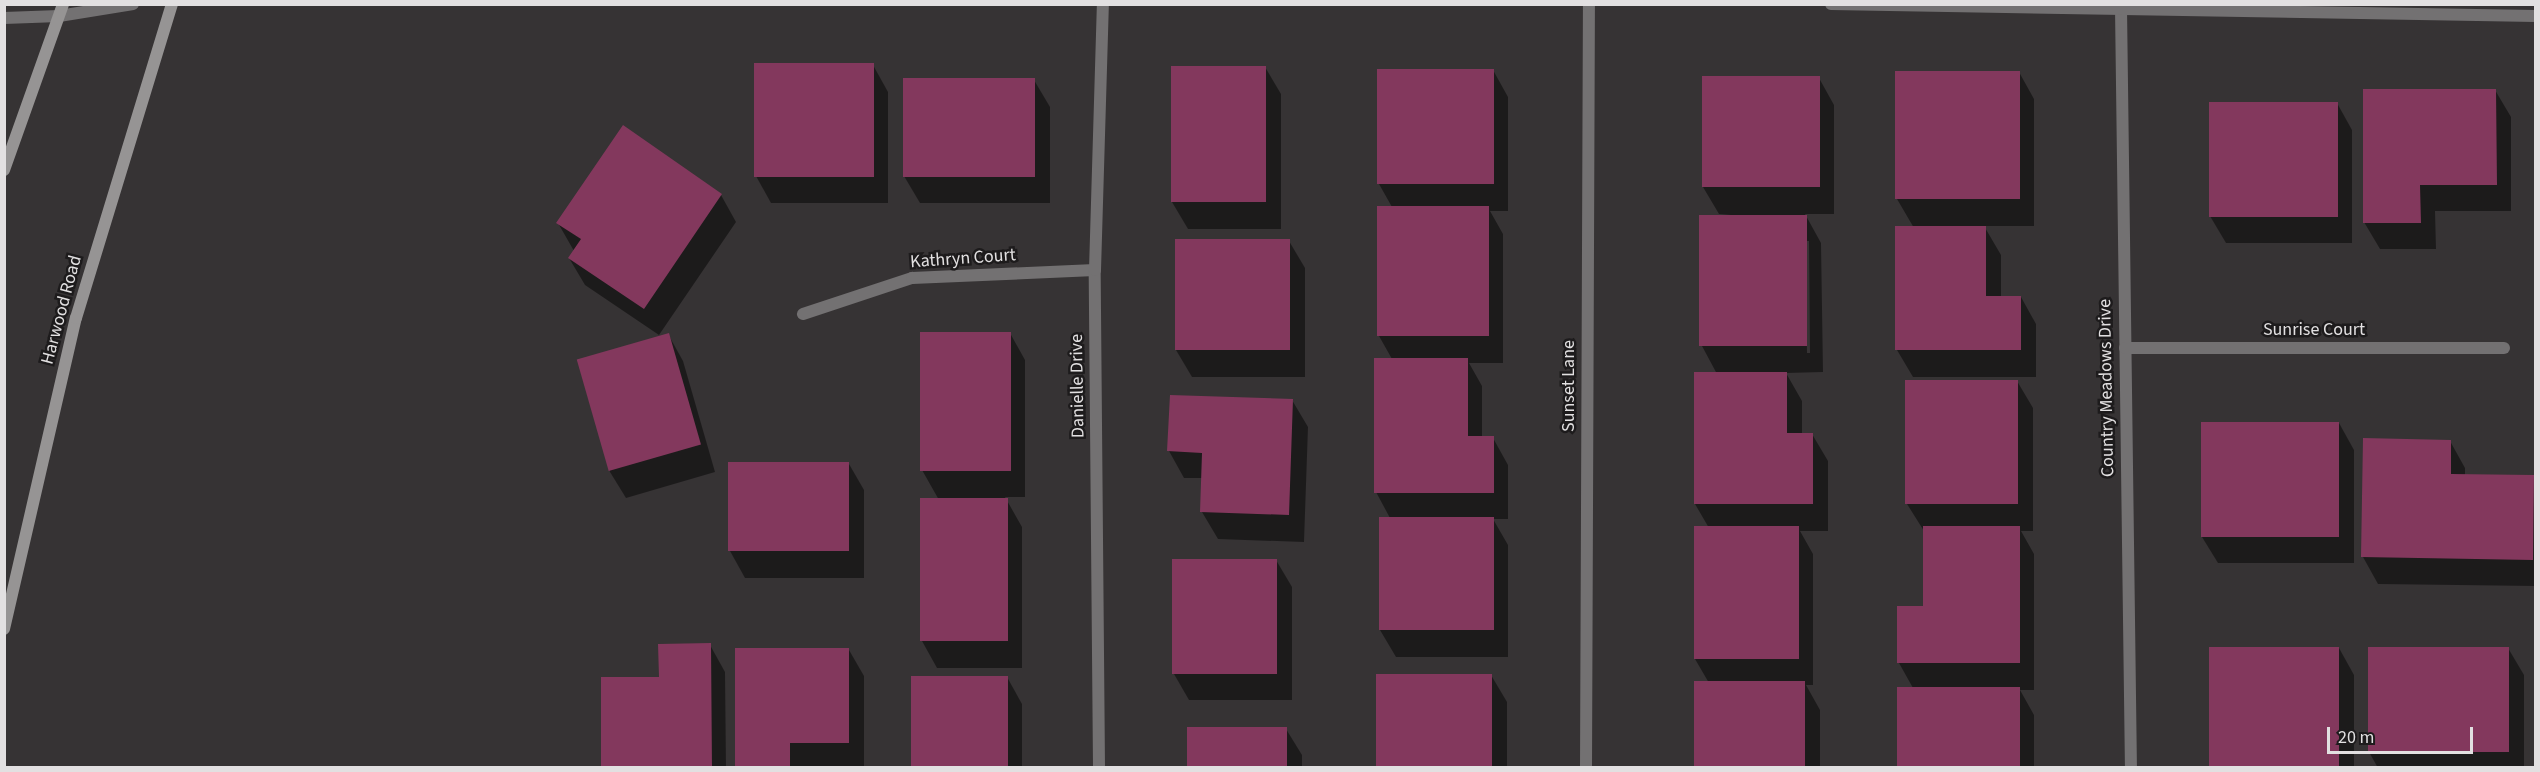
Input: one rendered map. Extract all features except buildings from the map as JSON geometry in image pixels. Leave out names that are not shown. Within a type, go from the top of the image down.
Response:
[{"type":"main road","name":"Harwood Road","points":[[4,629],[76,318],[172,4]]},
{"type":"main road","points":[[4,170],[61,10]]},
{"type":"street","points":[[4,18],[61,10],[133,4]]},
{"type":"street","name":"Danielle Drive","points":[[1099,768],[1095,270],[1103,4]]},
{"type":"street","name":"Sunset Lane","points":[[1586,768],[1589,4]]},
{"type":"street","points":[[1831,4],[2535,16]]},
{"type":"street","name":"Country Meadows Drive","points":[[2121,8],[2131,768]]},
{"type":"street","name":"Kathryn Court","points":[[802,314],[912,278],[1095,270]]},
{"type":"street","name":"Sunrise Court","points":[[2125,348],[2504,348]]}]
